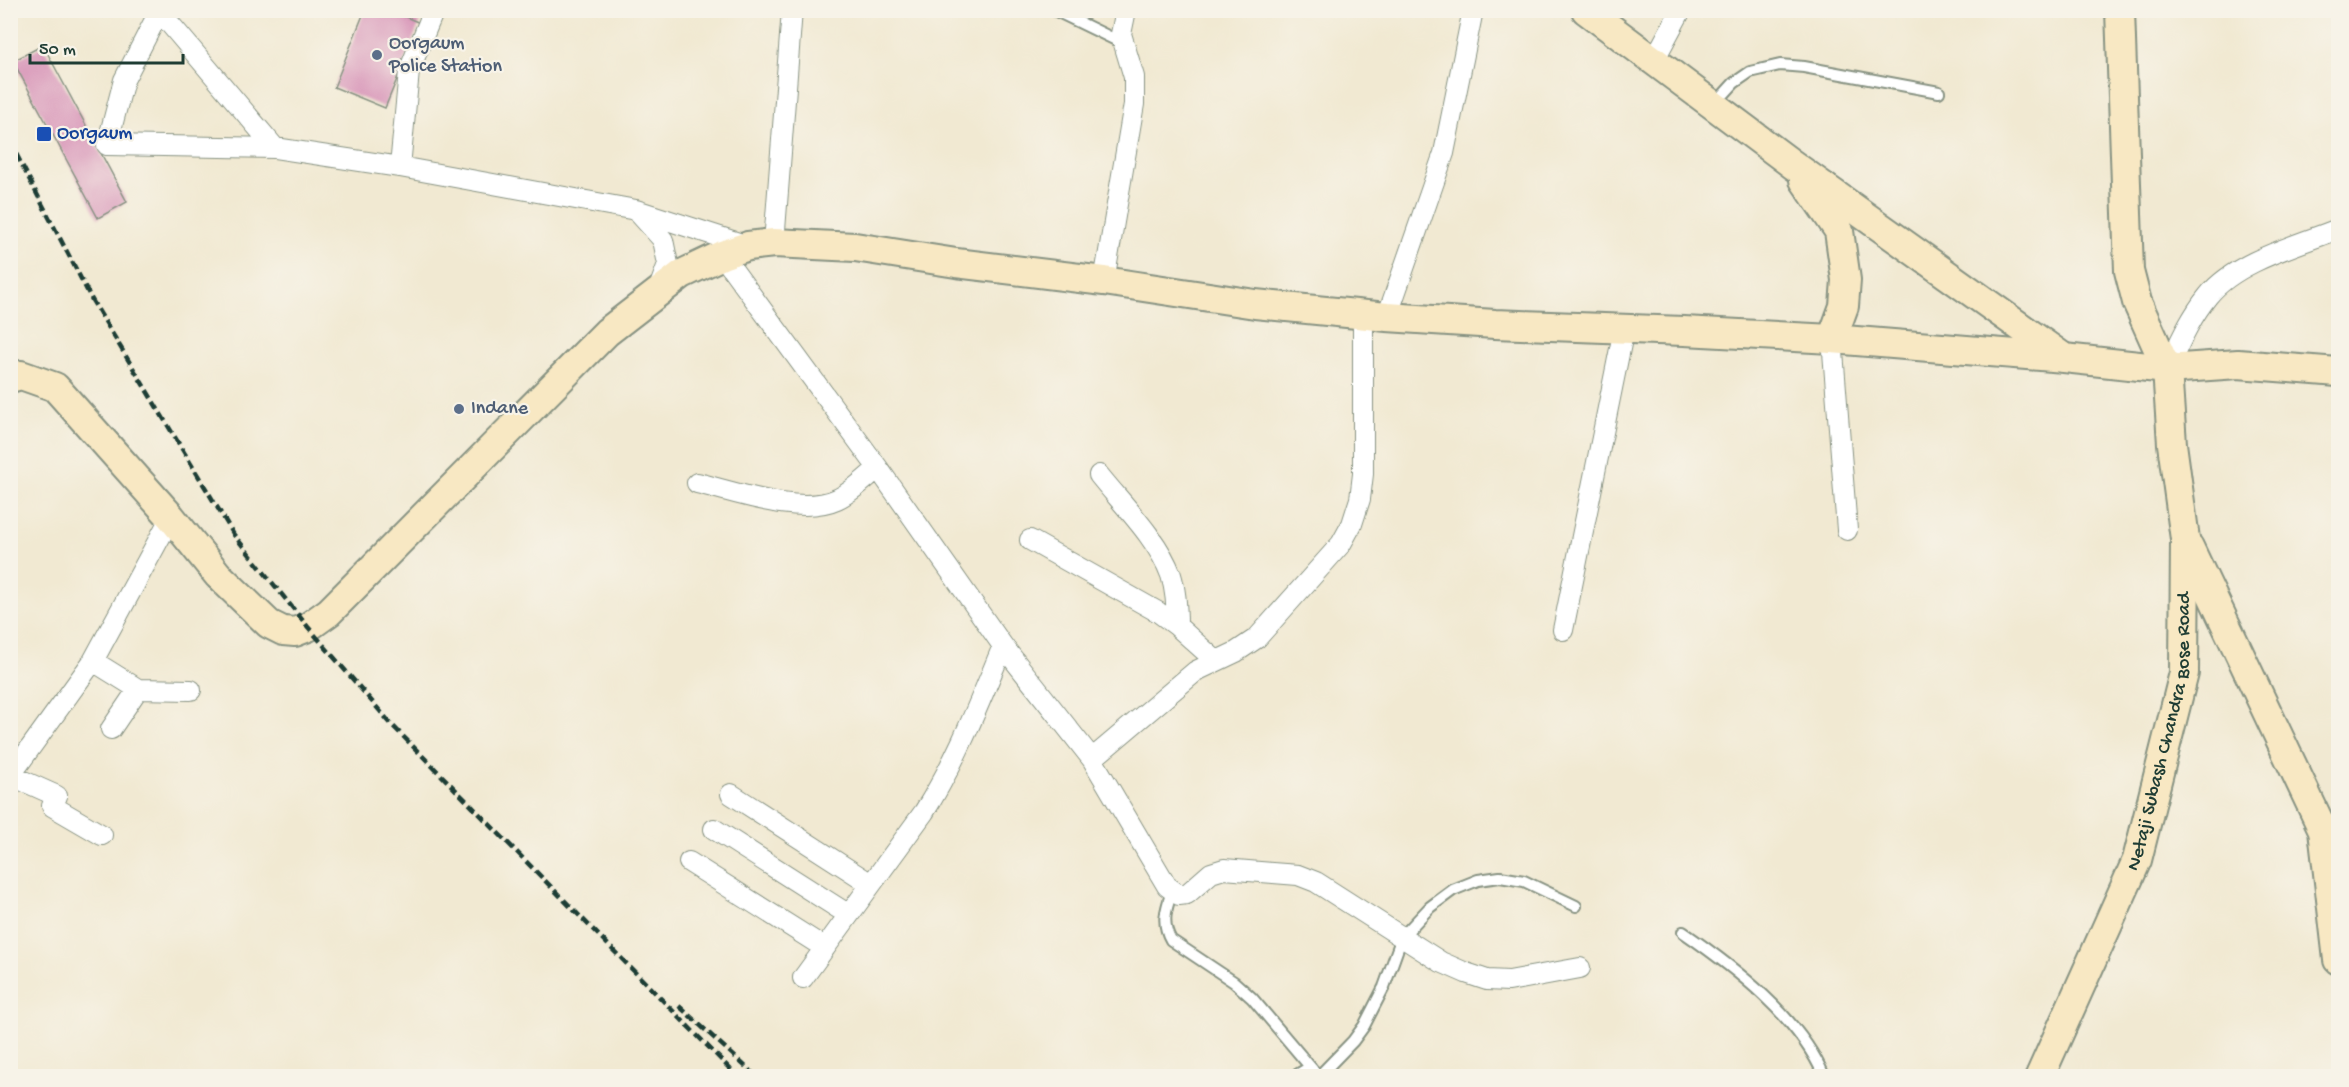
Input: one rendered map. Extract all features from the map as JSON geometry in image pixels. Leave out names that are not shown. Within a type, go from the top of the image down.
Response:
[{"type":"main road","points":[[1586,10],[1792,164],[2064,358]]},
{"type":"main road","name":"Netaji Subash Chandra Bose Road","points":[[2040,1077],[2137,860],[2184,673],[2185,539],[2172,444],[2166,369],[2137,302],[2129,271],[2120,10]]},
{"type":"main road","points":[[1792,164],[1839,231],[1846,280],[1844,306],[1832,339]]},
{"type":"main road","points":[[10,378],[21,375],[54,387],[171,517],[218,575],[269,624],[283,631],[295,632],[308,627],[329,612],[607,332],[682,274],[722,255],[761,245],[855,247],[1255,304],[1375,316],[1495,324],[1832,339],[2064,358],[2166,369],[2238,364],[2338,372]]},
{"type":"main road","points":[[2172,444],[2180,402],[2185,390],[2195,381],[2238,364]]},
{"type":"main road","points":[[2185,539],[2323,830],[2338,960]]},
{"type":"street","points":[[400,167],[409,71],[434,10]]},
{"type":"street","points":[[275,148],[160,11],[124,80],[107,145],[275,148],[400,167],[636,210],[761,245],[792,10]]},
{"type":"street","points":[[1104,281],[1134,104],[1134,77],[1122,43],[1121,27],[1126,10]]},
{"type":"street","points":[[1092,759],[1191,675],[1257,638],[1330,559],[1352,524],[1360,499],[1363,474],[1375,316],[1444,153],[1473,10]]},
{"type":"street","points":[[1653,62],[1681,10]]},
{"type":"street","points":[[636,210],[663,240],[668,264],[658,291]]},
{"type":"street","points":[[2166,369],[2187,327],[2209,294],[2245,265],[2338,229]]},
{"type":"street","points":[[722,255],[878,468],[1003,646],[1092,759],[1172,891],[1179,895],[1187,894],[1211,873],[1224,869],[1298,875],[1316,882],[1441,962],[1487,980],[1530,979],[1580,968]]},
{"type":"street","points":[[1563,630],[1624,329]]},
{"type":"street","points":[[1832,339],[1847,530]]},
{"type":"street","points":[[697,483],[790,505],[809,506],[838,498],[878,468]]},
{"type":"street","points":[[1099,475],[1164,560],[1171,576],[1177,604],[1177,626]]},
{"type":"street","points":[[102,835],[52,806],[57,796],[11,776],[93,661],[171,517]]},
{"type":"street","points":[[1030,540],[1158,612],[1216,661]]},
{"type":"street","points":[[803,978],[924,812],[944,779],[973,719],[1003,646]]},
{"type":"street","points":[[93,661],[138,689],[191,690]]},
{"type":"street","points":[[111,729],[138,689]]},
{"type":"street","points":[[731,794],[872,884]]},
{"type":"street","points":[[714,829],[849,915]]},
{"type":"street","points":[[689,862],[825,948]]},
{"type":"lane","points":[[1054,10],[1122,43]]},
{"type":"lane","points":[[1713,106],[1734,83],[1750,72],[1780,65],[1804,67],[1939,92]]},
{"type":"lane","points":[[1172,891],[1164,920],[1171,940],[1244,990],[1262,1008],[1318,1077],[1353,1041],[1364,1026],[1384,987],[1402,938],[1430,907],[1453,890],[1478,880],[1500,877],[1524,881],[1576,906]]},
{"type":"lane","points":[[1683,933],[1722,960],[1761,993],[1789,1024],[1819,1065],[1824,1077]]},
{"type":"lane","points":[[1295,1077],[1310,1067]]},
{"type":"building","name":"Oorgaum Police Station","points":[[365,10],[389,10],[420,23],[385,108],[334,87]]},
{"type":"building","points":[[43,45],[127,202],[98,218],[13,61]]},
{"type":"railway","points":[[10,142],[92,300],[234,535],[308,627],[392,725],[737,1076]]},
{"type":"railway","points":[[679,1006],[756,1076]]},
{"type":"place","name":"Oorgaum Police Station","points":[[377,55]]},
{"type":"place","name":"Oorgaum","points":[[44,134]]},
{"type":"place","name":"Indane","points":[[459,409]]}]
